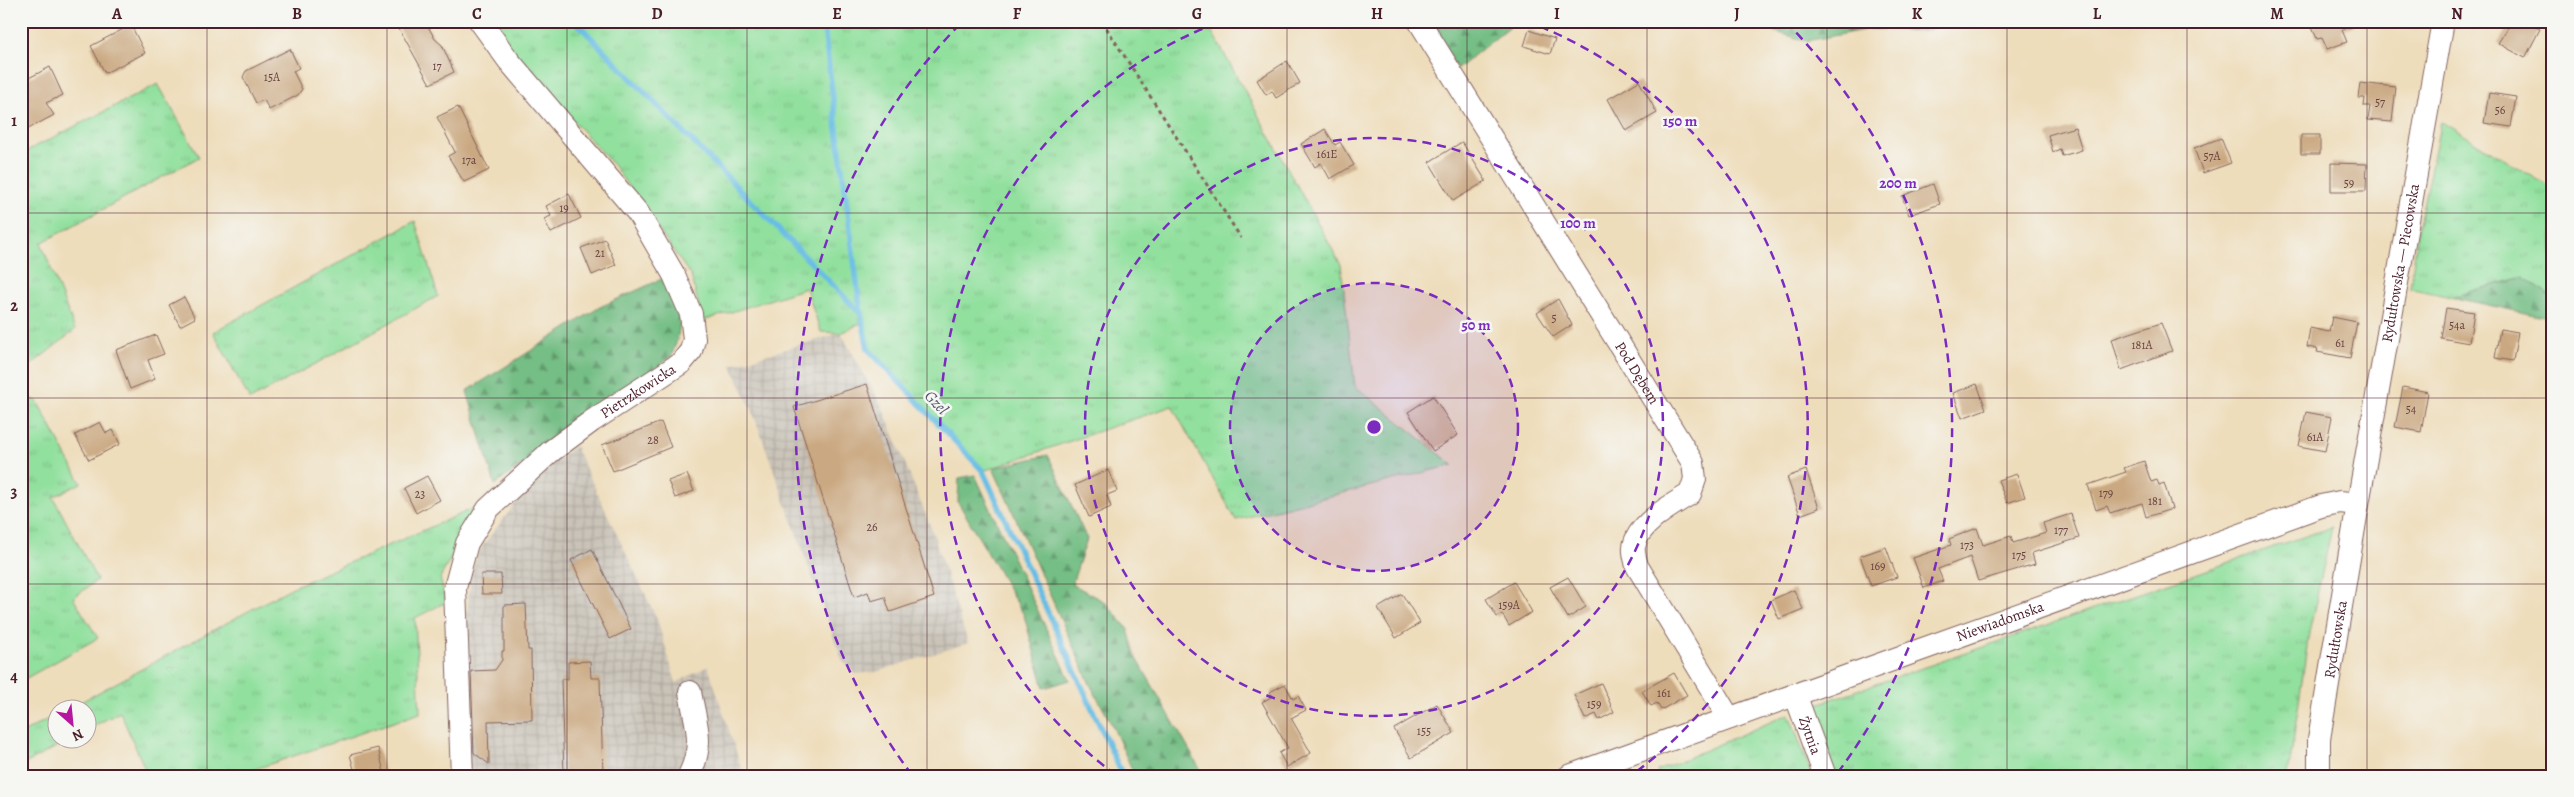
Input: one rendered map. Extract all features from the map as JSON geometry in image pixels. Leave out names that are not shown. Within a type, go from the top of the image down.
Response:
[{"type":"street","name":"Pietrzkowicka","points":[[462,776],[455,588],[468,543],[488,509],[514,482],[592,420],[681,363],[691,351],[694,339],[691,314],[674,275],[638,213],[509,61],[480,21]]},
{"type":"street","name":"Pod Dębem","points":[[1419,21],[1693,463],[1695,479],[1690,494],[1665,508],[1646,526],[1640,532],[1633,548],[1637,566],[1729,718]]},
{"type":"street","name":"Rydułtowska — Piecowska","points":[[2358,504],[2442,21]]},
{"type":"street","name":"Niewiadomska","points":[[1569,776],[2321,506],[2340,502],[2358,504]]},
{"type":"street","name":"Rydułtowska","points":[[2319,776],[2319,738],[2358,504]]},
{"type":"street","points":[[689,776],[697,758],[700,744],[690,692]]},
{"type":"street","name":"Żytnia","points":[[1795,694],[1825,776]]},
{"type":"path","points":[[1102,21],[1241,238]]},
{"type":"shaded area","points":[[841,333],[883,408],[933,533],[968,643],[876,672],[856,674],[842,660],[752,410],[731,365]]},
{"type":"shaded area","points":[[575,446],[657,619],[676,683],[708,666],[744,776],[468,776],[467,613],[471,573],[480,549],[538,475]]},
{"type":"green space","points":[[491,21],[1206,21],[1341,265],[1355,386],[1453,465],[1236,520],[1172,406],[983,471],[868,349],[863,322],[841,333],[821,332],[806,288],[703,321],[691,276],[614,166],[523,65]]},
{"type":"green space","points":[[1430,21],[1517,21],[1457,69]]},
{"type":"green space","points":[[1772,21],[1961,21],[1923,31],[1869,29],[1806,41],[1773,31]]},
{"type":"green space","points":[[158,84],[199,157],[41,243],[75,330],[21,373],[21,154]]},
{"type":"green space","points":[[2441,121],[2553,189],[2553,299],[2524,277],[2451,297],[2410,288],[2419,224]]},
{"type":"green space","points":[[415,221],[438,296],[250,400],[213,332]]},
{"type":"green space","points":[[2524,277],[2553,299],[2553,319],[2451,297]]},
{"type":"green space","points":[[664,278],[679,317],[678,334],[671,357],[495,485],[467,391],[600,307]]},
{"type":"green space","points":[[24,395],[37,401],[81,483],[53,497],[97,580],[73,598],[98,638],[21,681],[21,396]]},
{"type":"green space","points":[[1048,455],[1087,539],[1072,584],[1105,602],[1128,629],[1135,655],[1204,776],[1135,776],[1112,725],[1090,684],[993,468]]},
{"type":"green space","points":[[975,475],[1070,680],[1044,688],[1024,615],[958,502],[959,478]]},
{"type":"green space","points":[[479,506],[440,578],[446,602],[415,618],[420,713],[235,776],[148,776],[120,712],[98,724],[98,700],[84,700],[291,588]]},
{"type":"green space","points":[[2332,527],[2309,633],[2288,776],[1832,776],[1800,710]]},
{"type":"green space","points":[[1789,714],[1812,776],[1658,776],[1657,771]]},
{"type":"green space","points":[[48,719],[48,750],[51,750],[21,766],[21,734]]},
{"type":"building","points":[[395,21],[425,21],[435,39],[442,45],[454,72],[430,84]]},
{"type":"building","points":[[2310,21],[2361,21],[2361,23],[2342,30],[2347,42],[2327,49],[2322,38],[2317,39]]},
{"type":"building","points":[[2512,21],[2523,21],[2540,29],[2525,58],[2498,43]]},
{"type":"building","points":[[131,25],[145,53],[105,73],[91,46]]},
{"type":"building","points":[[1529,30],[1555,39],[1550,54],[1524,46]]},
{"type":"building","points":[[290,49],[299,68],[293,71],[302,89],[298,95],[269,110],[264,100],[256,103],[243,77],[246,71]]},
{"type":"building","points":[[1287,61],[1300,83],[1276,98],[1272,91],[1266,95],[1257,80]]},
{"type":"building","points":[[50,67],[63,95],[46,103],[54,115],[28,129],[21,116],[21,82]]},
{"type":"building","points":[[1639,81],[1657,113],[1626,131],[1608,99]]},
{"type":"building","points":[[2360,83],[2396,87],[2392,122],[2368,120],[2370,106],[2364,106],[2365,98],[2358,98]]},
{"type":"building","points":[[2489,93],[2516,97],[2511,127],[2484,123]]},
{"type":"building","points":[[458,107],[489,170],[464,182],[448,156],[455,152],[437,117]]},
{"type":"building","points":[[2075,127],[2082,150],[2062,156],[2060,149],[2053,152],[2048,135]]},
{"type":"building","points":[[1325,129],[1335,145],[1340,142],[1354,165],[1330,179],[1321,163],[1315,167],[1301,144]]},
{"type":"building","points":[[2301,135],[2320,135],[2320,154],[2301,154]]},
{"type":"building","points":[[2221,138],[2231,163],[2203,173],[2194,148]]},
{"type":"building","points":[[1462,142],[1486,181],[1453,201],[1429,162]]},
{"type":"building","points":[[2331,163],[2367,164],[2366,191],[2331,191]]},
{"type":"building","points":[[1933,184],[1940,204],[1909,215],[1902,196]]},
{"type":"building","points":[[569,194],[581,218],[551,233],[544,219],[551,216],[546,206]]},
{"type":"building","points":[[605,239],[616,265],[592,275],[581,248]]},
{"type":"building","points":[[184,297],[195,318],[180,326],[169,305]]},
{"type":"building","points":[[1558,299],[1572,325],[1553,337],[1537,313]]},
{"type":"building","points":[[2446,308],[2474,312],[2469,343],[2441,338]]},
{"type":"building","points":[[2332,317],[2357,322],[2350,358],[2317,352],[2318,349],[2307,347],[2310,328],[2329,332]]},
{"type":"building","points":[[2161,323],[2172,351],[2121,370],[2112,339]]},
{"type":"building","points":[[2500,329],[2518,332],[2513,361],[2495,358]]},
{"type":"building","points":[[156,335],[164,354],[148,360],[155,379],[130,389],[116,350]]},
{"type":"building","points":[[867,384],[934,597],[890,612],[885,597],[871,601],[868,592],[854,597],[794,407]]},
{"type":"building","points":[[1977,384],[1986,409],[1962,418],[1953,393]]},
{"type":"building","points":[[2403,387],[2428,392],[2421,432],[2395,427]]},
{"type":"building","points":[[1433,396],[1458,435],[1433,451],[1408,412]]},
{"type":"building","points":[[2306,412],[2332,417],[2325,451],[2299,446]]},
{"type":"building","points":[[100,422],[106,433],[113,430],[120,444],[89,460],[75,435]]},
{"type":"building","points":[[661,422],[671,447],[613,471],[602,445]]},
{"type":"building","points":[[2144,461],[2151,482],[2157,480],[2159,485],[2164,483],[2172,509],[2146,517],[2142,503],[2110,513],[2107,506],[2096,510],[2088,485],[2126,472],[2124,468]]},
{"type":"building","points":[[1108,470],[1117,491],[1107,495],[1111,507],[1089,517],[1075,485]]},
{"type":"building","points":[[1806,470],[1819,508],[1800,515],[1787,477]]},
{"type":"building","points":[[687,474],[694,491],[675,498],[668,481]]},
{"type":"building","points":[[2017,474],[2025,497],[2007,503],[1998,480]]},
{"type":"building","points":[[427,476],[440,500],[416,513],[404,488]]},
{"type":"building","points":[[2071,514],[2079,538],[2032,553],[2035,564],[1978,581],[1970,557],[1938,569],[1943,581],[1924,588],[1913,558],[1951,545],[1949,539],[1977,528],[1983,545],[2011,536],[2013,543],[2046,533],[2043,523]]},
{"type":"building","points":[[1886,547],[1897,577],[1871,586],[1860,556]]},
{"type":"building","points":[[592,549],[631,629],[610,639],[571,560]]},
{"type":"building","points":[[481,574],[501,574],[502,594],[482,594]]},
{"type":"building","points":[[1568,577],[1586,607],[1568,618],[1550,587]]},
{"type":"building","points":[[1514,582],[1532,612],[1509,626],[1502,614],[1497,617],[1486,599]]},
{"type":"building","points":[[1794,590],[1803,609],[1779,619],[1771,600]]},
{"type":"building","points":[[1402,594],[1420,623],[1396,638],[1378,608]]},
{"type":"building","points":[[526,604],[528,650],[531,650],[532,720],[488,721],[489,764],[474,753],[471,671],[495,670],[502,660],[502,651],[504,651],[504,605]]},
{"type":"building","points":[[590,661],[591,678],[600,678],[603,774],[564,776],[561,679],[568,679],[568,662]]},
{"type":"building","points":[[1674,673],[1687,695],[1661,710],[1657,703],[1651,706],[1642,691]]},
{"type":"building","points":[[1601,683],[1614,712],[1599,720],[1596,714],[1585,719],[1574,695]]},
{"type":"building","points":[[1285,684],[1293,699],[1298,696],[1306,710],[1291,718],[1311,753],[1287,767],[1279,753],[1288,748],[1262,702],[1273,696],[1270,692]]},
{"type":"building","points":[[1437,704],[1454,733],[1411,758],[1394,729]]},
{"type":"building","points":[[378,748],[385,776],[356,776],[350,755]]},
{"type":"waterway","points":[[575,21],[861,314]]},
{"type":"waterway","name":"Gzel","points":[[823,21],[861,314],[868,349],[983,471],[1123,776]]}]
